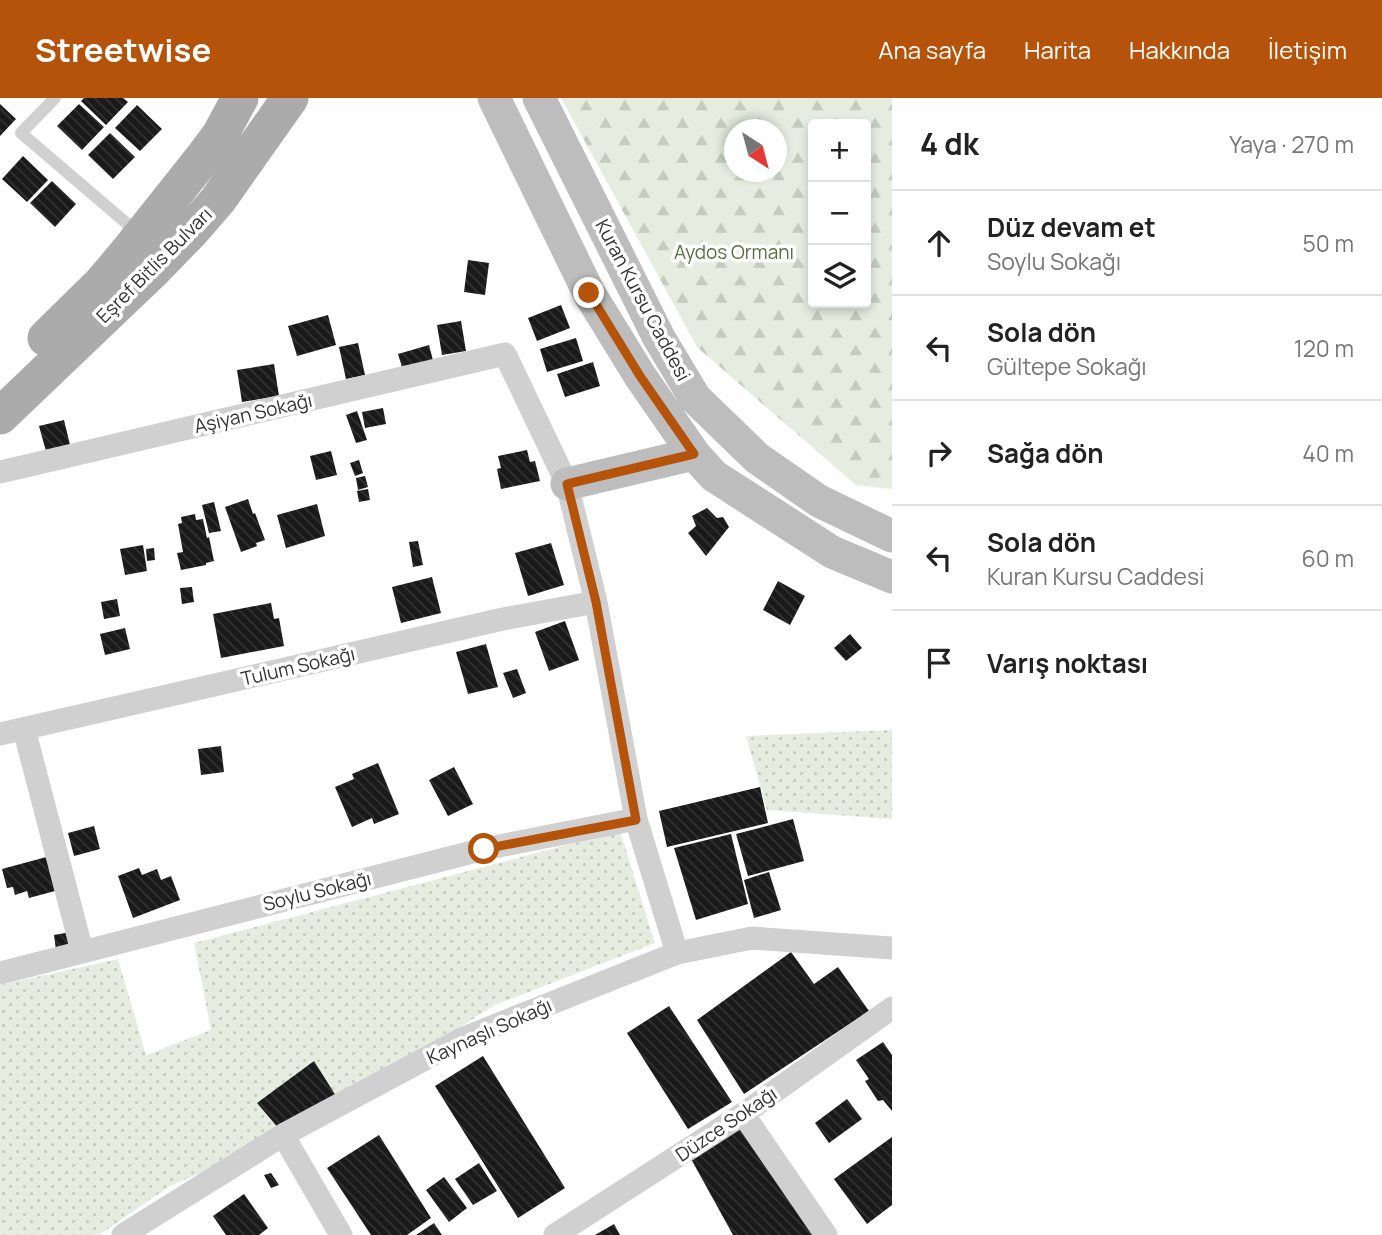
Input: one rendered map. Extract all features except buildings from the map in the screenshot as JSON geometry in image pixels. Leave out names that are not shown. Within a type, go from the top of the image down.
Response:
[{"type":"main road","name":"Eşref Bitlis Bulvarı","points":[[0,382],[102,283],[220,135],[240,98]]},
{"type":"main road","name":"Eşref Bitlis Bulvarı","points":[[0,416],[192,230],[218,200],[290,98]]},
{"type":"main road","name":"Kuran Kursu Caddesi","points":[[494,98],[589,293],[640,376],[694,454],[714,476],[832,552],[892,577]]},
{"type":"main road","name":"Kuran Kursu Caddesi","points":[[539,98],[659,338],[695,398],[757,458],[808,494],[892,536]]},
{"type":"main road","points":[[567,484],[694,454]]},
{"type":"street","name":"Aşiyan Sokağı","points":[[0,472],[505,355],[567,484]]},
{"type":"street","points":[[567,484],[596,602],[636,820],[677,953]]},
{"type":"street","name":"Tulum Sokağı","points":[[0,734],[503,619],[596,602]]},
{"type":"street","points":[[24,729],[82,951]]},
{"type":"street","name":"Soylu Sokağı","points":[[0,973],[484,849],[636,820]]},
{"type":"street","name":"Kaynaşlı Sokağı","points":[[124,1235],[283,1135],[464,1038],[677,953],[752,937],[892,948]]},
{"type":"street","name":"Düzce Sokağı","points":[[555,1235],[743,1114],[892,1008]]},
{"type":"street","points":[[743,1114],[826,1235]]},
{"type":"street","points":[[283,1135],[341,1235]]},
{"type":"lane","points":[[55,98],[21,134],[141,235]]},
{"type":"green space","name":"Aydos Ormanı","points":[[561,98],[892,98],[892,489],[856,485],[697,347]]},
{"type":"green space","points":[[892,730],[892,819],[767,810],[746,736]]},
{"type":"green space","points":[[620,831],[655,943],[495,1005],[288,1135],[170,1186],[99,1235],[0,1235],[0,985],[118,959],[146,1055],[211,1030],[194,943]]},
{"type":"route","points":[[484,849],[636,820],[596,602],[567,484],[694,454],[640,376],[589,293]]}]
